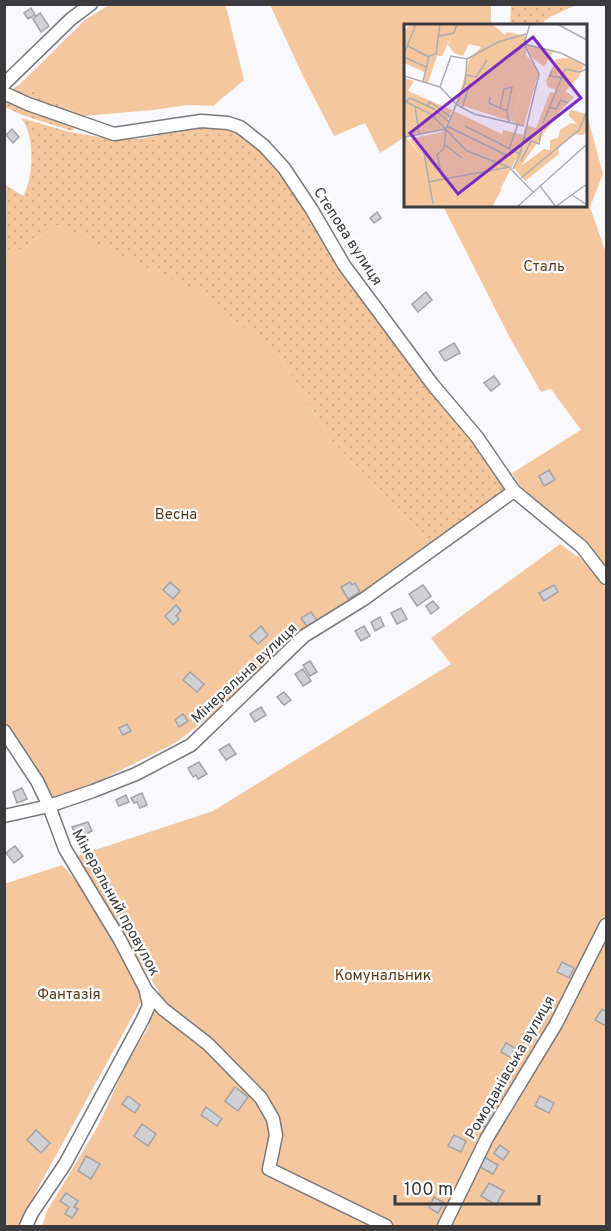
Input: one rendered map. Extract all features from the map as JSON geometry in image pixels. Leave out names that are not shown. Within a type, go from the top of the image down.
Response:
[{"type":"street","points":[[4,84],[70,19],[91,4]]},
{"type":"street","name":"Степова вулиця","points":[[4,93],[28,104],[114,134],[201,121],[228,123],[240,127],[264,146],[284,168],[344,265],[433,386],[477,437],[514,491],[582,548],[606,578]]},
{"type":"street","name":"Мінеральна вулиця","points":[[4,816],[49,806],[136,774],[191,745],[304,636],[364,599],[514,491]]},
{"type":"street","name":"Мінеральний провулок","points":[[4,731],[37,780],[65,849],[120,940],[146,990],[162,1008],[208,1044],[261,1098],[273,1119],[276,1135],[274,1152],[268,1167],[271,1171],[386,1227]]},
{"type":"street","name":"Ромоданівська вулиця","points":[[444,1227],[486,1138],[556,1024],[606,925]]},
{"type":"street","points":[[26,1227],[64,1164],[143,1019],[149,1005],[146,990]]},
{"type":"green space","points":[[511,4],[576,5],[548,18],[541,24],[510,24]]},
{"type":"green space","points":[[109,5],[224,5],[244,80],[213,106],[188,105],[84,116],[19,85],[85,20]]},
{"type":"green space","points":[[270,5],[491,5],[491,24],[404,24],[404,138],[380,153],[365,123],[334,136]]},
{"type":"green space","points":[[19,85],[84,116],[72,131],[5,107],[4,94]]},
{"type":"green space","name":"Сталь","points":[[587,115],[603,174],[590,207],[606,253],[606,568],[582,538],[523,491],[512,473],[581,430],[551,389],[541,392],[510,338],[444,207],[587,207]]},
{"type":"green space","points":[[21,118],[70,132],[110,139],[140,139],[199,127],[238,130],[279,170],[509,490],[432,545],[330,439],[279,355],[57,225],[5,260],[4,184],[23,196],[31,167],[29,135]]},
{"type":"green space","name":"Весна","points":[[57,225],[197,291],[279,355],[330,439],[432,545],[374,589],[283,647],[225,705],[175,743],[101,780],[51,799],[5,722],[5,260]]},
{"type":"green space","name":"Комунальник","points":[[560,544],[587,563],[606,589],[606,1226],[42,1226],[47,1211],[98,1126],[126,1065],[148,1028],[159,992],[74,857],[213,811],[451,664],[431,638]]},
{"type":"green space","name":"Фантазія","points":[[62,865],[89,896],[133,972],[141,1001],[38,1188],[22,1226],[5,1226],[4,884]]},
{"type":"building","points":[[31,8],[35,15],[28,19],[24,13]]},
{"type":"building","points":[[40,13],[49,26],[41,32],[33,19]]},
{"type":"building","points":[[12,129],[19,137],[13,143],[6,135]]},
{"type":"building","points":[[377,212],[381,218],[374,223],[370,218]]},
{"type":"building","points":[[426,292],[432,300],[418,312],[412,304]]},
{"type":"building","points":[[454,343],[460,353],[445,361],[439,352]]},
{"type":"building","points":[[494,376],[500,384],[491,391],[484,383]]},
{"type":"building","points":[[549,470],[555,480],[544,486],[539,476]]},
{"type":"building","points":[[170,582],[180,591],[173,599],[163,590]]},
{"type":"building","points":[[350,582],[352,585],[355,583],[360,592],[348,599],[341,587]]},
{"type":"building","points":[[423,585],[431,596],[417,606],[409,594]]},
{"type":"building","points":[[554,585],[558,592],[544,601],[539,593]]},
{"type":"building","points":[[433,601],[439,608],[431,614],[426,606]]},
{"type":"building","points":[[176,605],[181,611],[176,616],[179,619],[173,625],[165,616]]},
{"type":"building","points":[[401,608],[407,619],[397,624],[391,613]]},
{"type":"building","points":[[311,612],[318,622],[308,628],[301,618]]},
{"type":"building","points":[[380,617],[384,626],[375,631],[371,622]]},
{"type":"building","points":[[261,626],[268,635],[258,644],[250,636]]},
{"type":"building","points":[[364,626],[370,636],[361,641],[355,631]]},
{"type":"building","points":[[310,661],[317,672],[310,676],[303,665]]},
{"type":"building","points":[[303,669],[311,681],[303,686],[295,674]]},
{"type":"building","points":[[190,672],[204,684],[197,692],[183,680]]},
{"type":"building","points":[[284,692],[291,700],[284,705],[277,697]]},
{"type":"building","points":[[261,707],[266,715],[255,722],[250,714]]},
{"type":"building","points":[[183,714],[188,721],[179,727],[175,720]]},
{"type":"building","points":[[127,724],[131,731],[123,735],[119,728]]},
{"type":"building","points":[[229,744],[236,754],[226,760],[219,750]]},
{"type":"building","points":[[199,762],[207,774],[198,779],[196,775],[193,777],[188,768]]},
{"type":"building","points":[[22,788],[27,799],[17,803],[13,792]]},
{"type":"building","points":[[142,793],[147,805],[140,808],[131,798]]},
{"type":"building","points":[[126,795],[129,802],[119,806],[116,800]]},
{"type":"building","points":[[88,822],[92,831],[86,834],[89,840],[80,844],[72,827]]},
{"type":"building","points":[[15,846],[23,856],[14,863],[6,853]]},
{"type":"building","points":[[562,962],[574,968],[569,978],[557,972]]},
{"type":"building","points":[[602,1009],[606,1012],[606,1026],[595,1020]]},
{"type":"building","points":[[537,1010],[547,1015],[542,1025],[532,1020]]},
{"type":"building","points":[[506,1043],[522,1052],[517,1061],[501,1052]]},
{"type":"building","points":[[235,1087],[248,1097],[238,1111],[225,1101]]},
{"type":"building","points":[[128,1096],[140,1105],[135,1113],[122,1104]]},
{"type":"building","points":[[540,1096],[554,1103],[549,1113],[535,1106]]},
{"type":"building","points":[[486,1106],[497,1112],[487,1128],[477,1122]]},
{"type":"building","points":[[206,1107],[222,1119],[217,1126],[201,1115]]},
{"type":"building","points":[[142,1124],[156,1134],[148,1146],[134,1136]]},
{"type":"building","points":[[36,1130],[50,1143],[41,1153],[27,1140]]},
{"type":"building","points":[[454,1135],[466,1141],[461,1152],[448,1146]]},
{"type":"building","points":[[500,1145],[509,1152],[503,1160],[494,1153]]},
{"type":"building","points":[[86,1156],[100,1164],[91,1179],[78,1171]]},
{"type":"building","points":[[484,1157],[498,1165],[493,1174],[478,1166]]},
{"type":"building","points":[[489,1183],[504,1191],[496,1205],[481,1196]]},
{"type":"building","points":[[66,1193],[78,1201],[74,1207],[78,1209],[72,1218],[65,1214],[69,1207],[60,1201]]},
{"type":"building","points":[[434,1197],[444,1203],[438,1213],[429,1208]]}]
